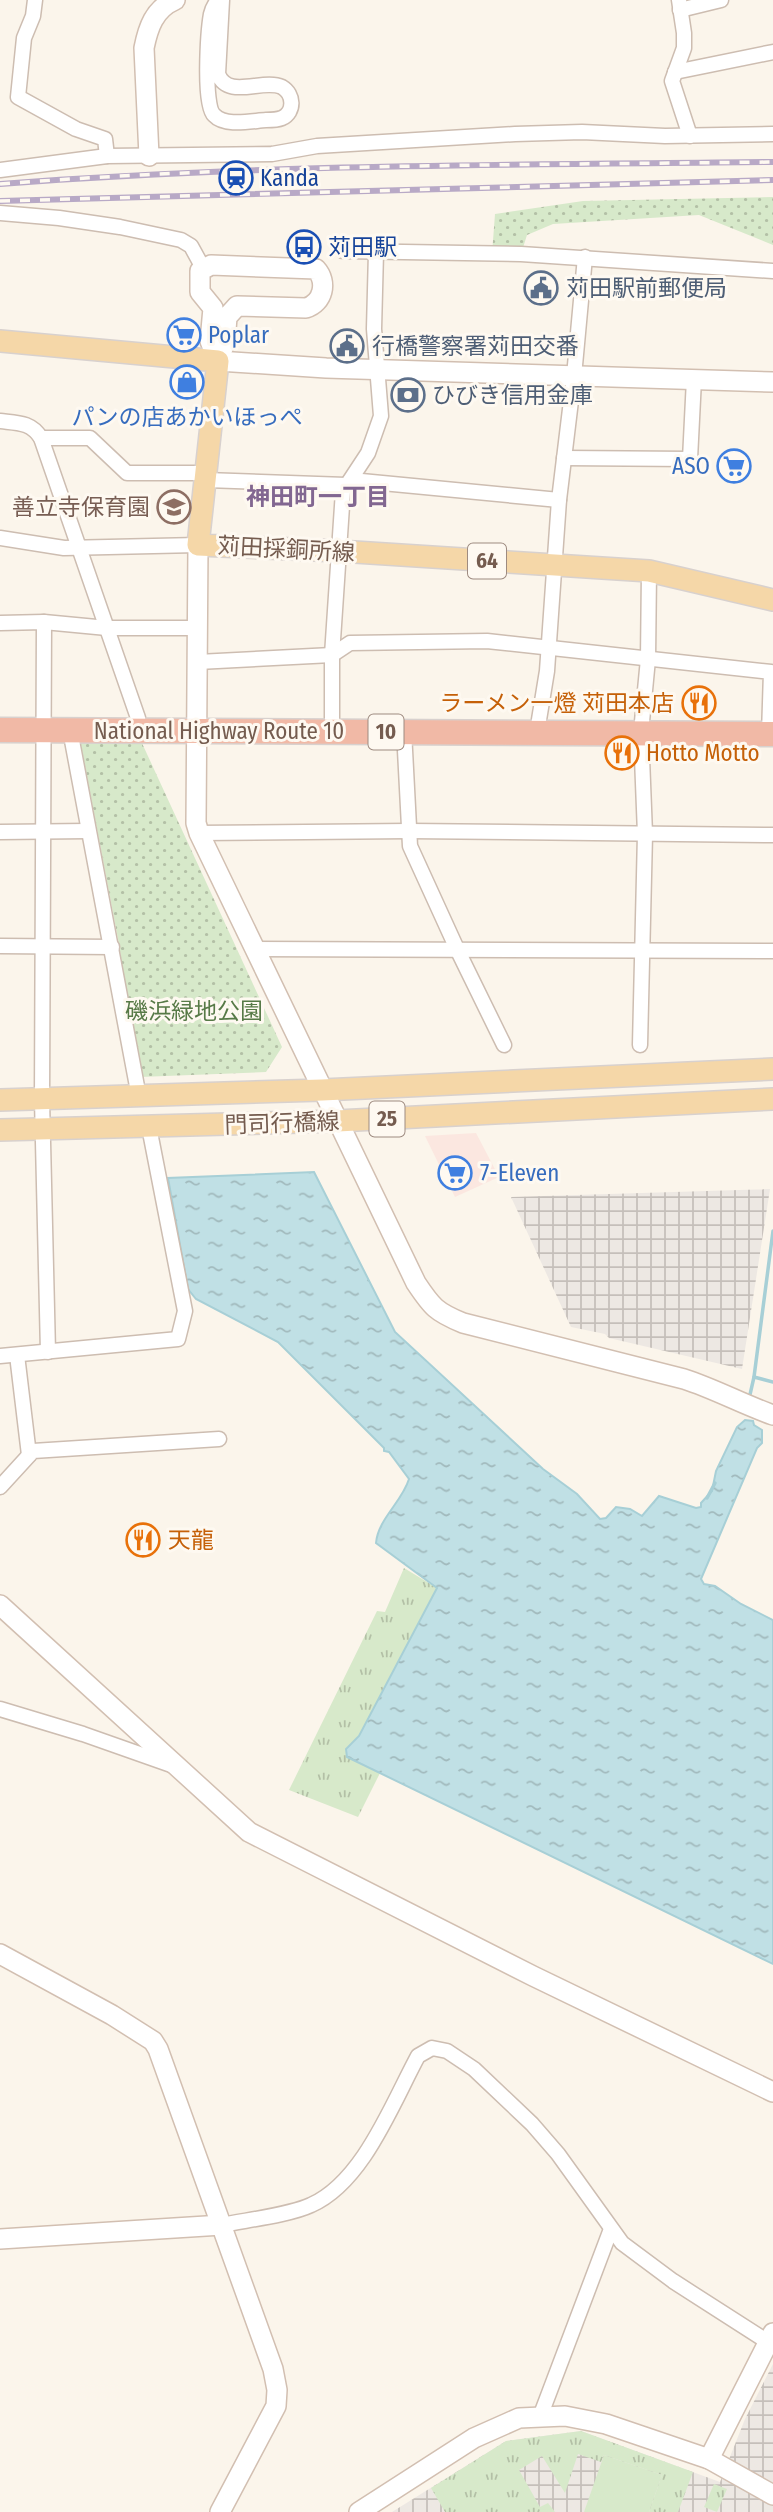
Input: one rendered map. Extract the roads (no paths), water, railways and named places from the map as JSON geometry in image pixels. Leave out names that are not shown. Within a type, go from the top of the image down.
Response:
[{"type":"highway","name":"National Highway Route 10","points":[[0,717],[70,730],[139,725]]},
{"type":"highway","name":"National Highway Route 10","points":[[0,730],[44,724],[771,728]]},
{"type":"highway","name":"National Highway Route 10","points":[[332,726],[404,731],[538,727]]},
{"type":"main road","points":[[0,341],[218,361]]},
{"type":"main road","name":"苅田採銅所線","points":[[218,361],[198,545],[339,551],[649,571],[773,600]]},
{"type":"main road","name":"門司行橋線","points":[[0,1100],[322,1090],[773,1069]]},
{"type":"main road","name":"門司行橋線","points":[[0,1130],[337,1121],[773,1099]]},
{"type":"street","points":[[35,0],[33,16],[24,38],[18,97],[76,129],[105,139],[107,156]]},
{"type":"street","points":[[149,156],[144,48],[153,17],[162,7],[175,0]]},
{"type":"street","points":[[220,0],[220,79],[230,86],[274,85],[285,89],[291,105],[281,118],[228,121],[216,118],[208,108],[211,12],[220,0]]},
{"type":"street","points":[[690,136],[672,81],[684,48],[679,5],[721,0]]},
{"type":"street","points":[[675,72],[773,52]]},
{"type":"street","points":[[0,170],[107,156],[272,153],[317,145],[515,134],[773,134]]},
{"type":"street","points":[[0,212],[120,227],[181,240],[191,246],[202,268]]},
{"type":"street","points":[[343,251],[585,257],[773,271]]},
{"type":"street","points":[[332,726],[332,655],[343,491],[368,453],[379,428],[382,405],[374,314],[376,252]]},
{"type":"street","points":[[538,727],[549,647],[559,500],[585,257]]},
{"type":"street","points":[[211,265],[316,269],[322,279],[322,293],[312,306],[237,306],[231,310],[227,317],[225,343],[218,361],[210,341],[213,308],[198,286],[202,268],[211,265]]},
{"type":"street","points":[[218,361],[377,370],[773,382]]},
{"type":"street","points":[[564,458],[690,458],[694,379]]},
{"type":"street","points":[[0,421],[26,424],[41,438],[139,725]]},
{"type":"street","points":[[41,438],[90,438],[127,473],[349,482],[559,500]]},
{"type":"street","points":[[0,538],[64,548],[198,545],[198,833],[415,1283],[431,1307],[463,1323],[684,1379],[773,1415]]},
{"type":"street","points":[[640,1045],[645,835],[642,727],[648,659],[649,571]]},
{"type":"street","points":[[0,623],[44,622],[107,628],[198,628]]},
{"type":"street","points":[[44,622],[42,1129],[48,1352]]},
{"type":"street","points":[[198,662],[332,655],[350,643],[487,641],[771,672],[771,728]]},
{"type":"street","points":[[70,730],[139,1097]]},
{"type":"street","points":[[404,731],[410,846],[504,1045]]},
{"type":"street","points":[[0,832],[89,831]]},
{"type":"street","points":[[198,833],[409,831],[773,835]]},
{"type":"street","points":[[0,946],[112,947]]},
{"type":"street","points":[[254,949],[773,951]]},
{"type":"street","points":[[0,1356],[178,1339],[185,1311],[149,1127]]},
{"type":"street","points":[[17,1355],[29,1455]]},
{"type":"street","points":[[0,1487],[33,1451],[219,1439]]},
{"type":"street","points":[[0,1605],[249,1832],[533,1976],[773,2092]]},
{"type":"street","points":[[0,1709],[83,1734],[178,1768]]},
{"type":"street","points":[[0,1954],[112,2015],[153,2041],[159,2049],[273,2370],[277,2390],[276,2406],[219,2512]]},
{"type":"street","points":[[0,2239],[222,2225],[310,2206],[338,2189],[353,2173],[418,2056],[432,2048],[447,2051],[474,2069],[532,2124],[558,2154],[622,2243],[673,2281],[770,2337],[709,2459]]},
{"type":"street","points":[[540,2417],[611,2229]]},
{"type":"street","points":[[359,2512],[474,2438],[519,2418],[540,2417],[565,2416],[606,2424],[709,2459],[773,2495]]},
{"type":"water","points":[[314,1172],[395,1332],[543,1469],[577,1494],[600,1519],[606,1518],[616,1507],[630,1509],[642,1516],[659,1496],[696,1508],[701,1507],[701,1503],[712,1491],[716,1471],[737,1427],[745,1420],[753,1421],[754,1425],[762,1430],[762,1443],[757,1448],[701,1579],[704,1584],[715,1586],[741,1604],[773,1620],[773,1964],[347,1757],[346,1749],[359,1736],[437,1588],[376,1543],[385,1518],[409,1479],[389,1452],[384,1451],[278,1342],[196,1299],[188,1289],[168,1178]]},
{"type":"waterway","points":[[773,1231],[754,1377],[773,1382]]},
{"type":"waterway","points":[[749,1399],[754,1377]]},
{"type":"waterway","points":[[707,1498],[715,1483]]},
{"type":"railway","points":[[0,184],[289,169],[773,162]]},
{"type":"railway","points":[[0,201],[773,180]]},
{"type":"place","name":"Kanda","points":[[236,178]]},
{"type":"place","name":"苅田駅","points":[[304,247]]},
{"type":"place","name":"苅田駅前郵便局","points":[[541,288]]},
{"type":"place","name":"Poplar","points":[[184,335]]},
{"type":"place","name":"行橋警察署苅田交番","points":[[347,346]]},
{"type":"place","name":"パンの店あかいほっぺ","points":[[187,382]]},
{"type":"place","name":"ひびき信用金庫","points":[[408,395]]},
{"type":"place","name":"ASO","points":[[734,466]]},
{"type":"place","name":"善立寺保育園","points":[[174,507]]},
{"type":"place","name":"ラーメン一燈 苅田本店","points":[[699,703]]},
{"type":"place","name":"Hotto Motto","points":[[622,753]]},
{"type":"place","name":"7-Eleven","points":[[455,1173]]},
{"type":"place","name":"天龍","points":[[143,1540]]},
{"type":"district","name":"神田町一丁目","points":[[318,497]]},
{"type":"park label","name":"磯浜緑地公園","points":[[194,1011]]}]
